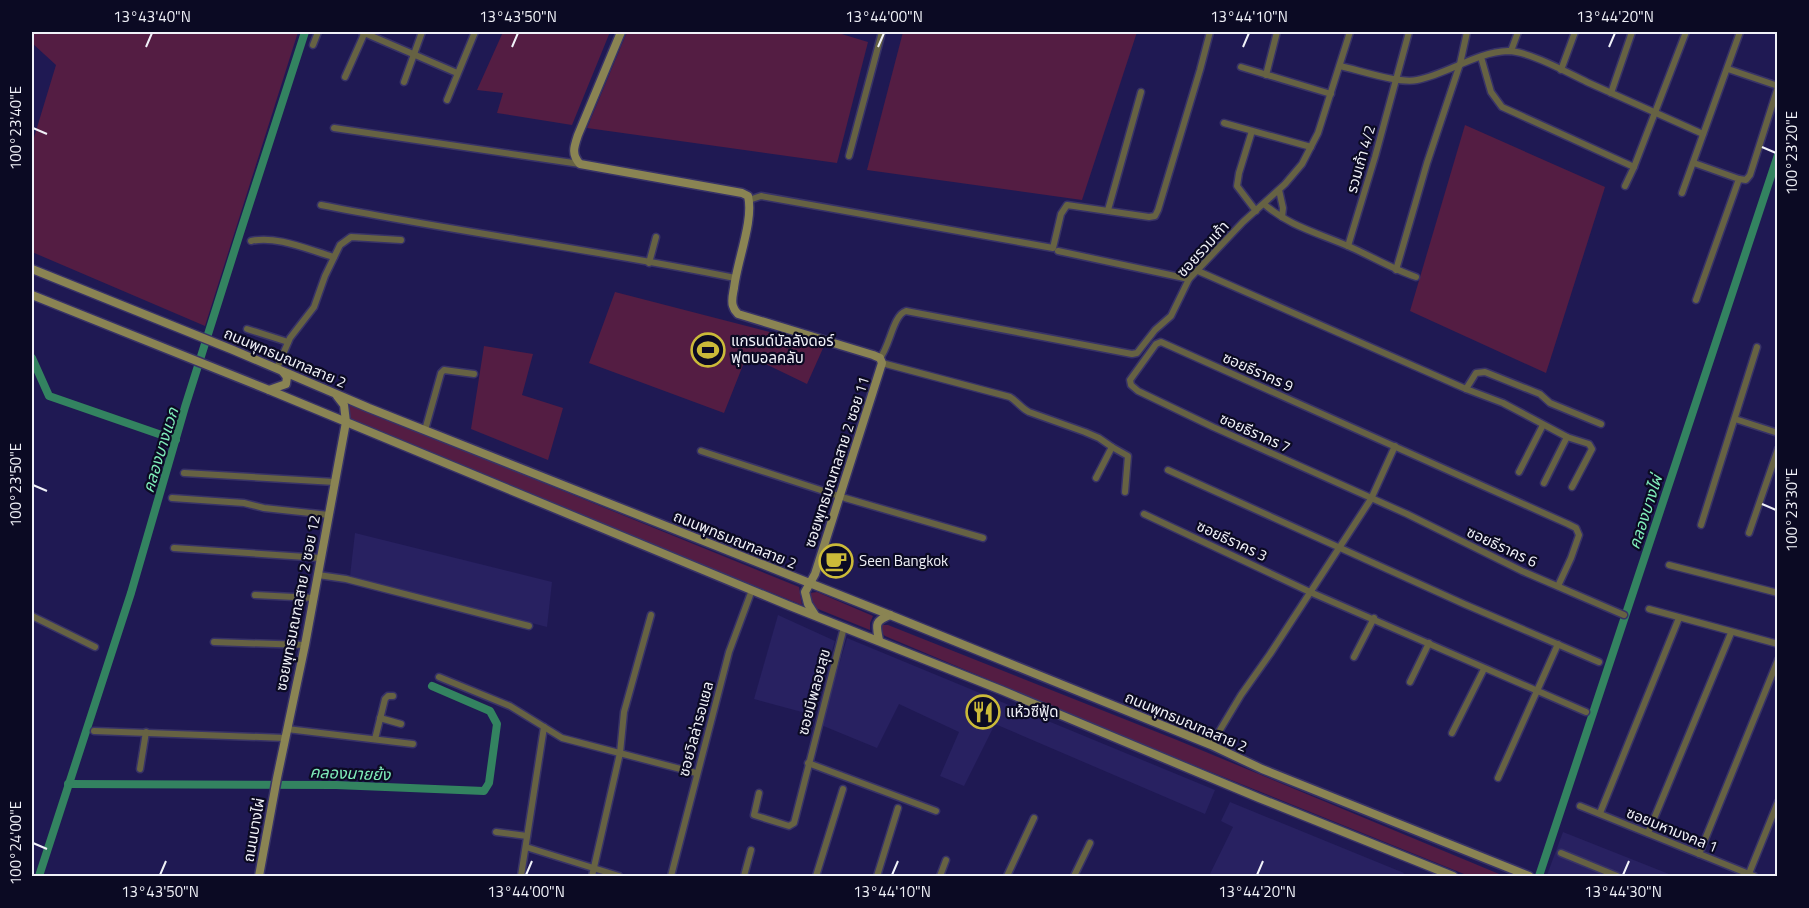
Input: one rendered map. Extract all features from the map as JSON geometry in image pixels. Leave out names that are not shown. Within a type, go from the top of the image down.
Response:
[{"type":"main road","points":[[621,32],[578,135],[573,150],[575,159],[580,164],[742,193],[748,196],[748,220],[735,278],[732,304],[738,314],[881,360]]},
{"type":"main road","name":"ถนนพุทธมณฑลสาย 2","points":[[32,269],[279,369],[334,394],[890,615],[1210,745],[1262,769],[1529,876]]},
{"type":"main road","points":[[32,295],[1453,876]]},
{"type":"main road","name":"ซอยพุทธมณฑลสาย 2 ซอย 11","points":[[810,584],[840,496],[881,360]]},
{"type":"main road","points":[[269,390],[286,384],[287,377],[279,369]]},
{"type":"main road","points":[[334,394],[344,405],[346,422]]},
{"type":"main road","name":"ซอยพุทธมณฑลสาย 2 ซอย 12","points":[[275,789],[305,645],[346,422]]},
{"type":"main road","points":[[810,584],[805,592],[808,604],[815,615]]},
{"type":"main road","points":[[879,640],[877,622],[890,615]]},
{"type":"main road","name":"ถนนบางไผ่","points":[[259,876],[275,789]]},
{"type":"street","points":[[313,45],[318,32]]},
{"type":"street","points":[[345,77],[364,32],[458,73]]},
{"type":"street","points":[[404,82],[422,32]]},
{"type":"street","points":[[447,100],[475,32]]},
{"type":"street","points":[[849,156],[882,32]]},
{"type":"street","points":[[749,200],[761,196],[1053,248],[1061,214],[1067,205],[1155,216],[1210,32]]},
{"type":"street","points":[[1266,75],[1277,32]]},
{"type":"street","name":"ซอยรวมเก้า","points":[[881,360],[899,315],[906,311],[1132,354],[1137,353],[1155,330],[1171,316],[1189,279],[1294,175],[1311,147],[1331,94],[1350,32]]},
{"type":"street","name":"รวมเก้า 4/2","points":[[1348,246],[1409,32]]},
{"type":"street","points":[[1396,270],[1424,173],[1460,64],[1467,32]]},
{"type":"street","points":[[1511,51],[1518,32]]},
{"type":"street","points":[[1561,69],[1575,32]]},
{"type":"street","points":[[1611,93],[1632,32]]},
{"type":"street","points":[[1625,186],[1686,32]]},
{"type":"street","points":[[1682,193],[1740,32]]},
{"type":"street","points":[[1340,66],[1396,79],[1417,80],[1488,54],[1511,51],[1561,69],[1703,134]]},
{"type":"street","points":[[1481,57],[1491,92],[1502,107],[1634,167]]},
{"type":"street","points":[[1241,68],[1331,94]]},
{"type":"street","points":[[1694,163],[1738,179],[1746,180],[1750,175],[1778,86],[1728,69]]},
{"type":"street","points":[[1108,210],[1141,92]]},
{"type":"street","points":[[1224,123],[1311,147]]},
{"type":"street","points":[[334,128],[580,164]]},
{"type":"street","points":[[1252,130],[1239,173],[1238,186],[1256,211]]},
{"type":"street","points":[[1696,300],[1738,179]]},
{"type":"street","points":[[1279,190],[1283,208],[1282,217]]},
{"type":"street","points":[[1264,204],[1292,224],[1416,277]]},
{"type":"street","points":[[321,205],[418,224],[735,278]]},
{"type":"street","points":[[279,369],[288,342],[314,307],[325,276],[340,245],[351,237],[401,240]]},
{"type":"street","points":[[649,263],[656,237]]},
{"type":"street","points":[[251,241],[275,240],[334,257]]},
{"type":"street","points":[[1058,251],[1189,279]]},
{"type":"street","points":[[1198,271],[1466,389],[1503,403],[1567,437],[1589,444],[1592,448],[1572,487]]},
{"type":"street","points":[[247,329],[288,342]]},
{"type":"street","name":"ซอยธีราคร 9","points":[[1131,385],[1130,380],[1151,350],[1161,342],[1395,446]]},
{"type":"street","points":[[1701,525],[1757,347]]},
{"type":"street","points":[[881,360],[1010,397],[1029,412],[1099,438],[1128,456],[1125,492]]},
{"type":"street","points":[[425,430],[441,373],[444,370],[474,375]]},
{"type":"street","points":[[1466,389],[1476,373],[1485,372],[1540,394],[1550,403],[1601,424]]},
{"type":"street","name":"ซอยธีราคร 7","points":[[1131,385],[1138,392],[1213,428],[1371,499]]},
{"type":"street","points":[[1735,418],[1778,433]]},
{"type":"street","points":[[1520,472],[1543,425]]},
{"type":"street","points":[[1544,483],[1567,437]]},
{"type":"street","points":[[1210,745],[1371,499],[1395,446],[1576,528],[1579,535],[1558,586]]},
{"type":"street","points":[[1096,478],[1112,447]]},
{"type":"street","points":[[1749,533],[1778,449]]},
{"type":"street","points":[[701,451],[840,496],[983,538]]},
{"type":"street","points":[[1168,470],[1464,604],[1599,662]]},
{"type":"street","points":[[184,473],[335,482]]},
{"type":"street","points":[[172,498],[329,515]]},
{"type":"street","name":"ซอยธีราคร 6","points":[[1371,499],[1407,514],[1522,571],[1624,615]]},
{"type":"street","name":"ซอยธีราคร 3","points":[[1143,514],[1310,592],[1586,712]]},
{"type":"street","points":[[174,548],[321,558]]},
{"type":"street","points":[[1669,565],[1778,594]]},
{"type":"street","points":[[318,575],[346,579],[529,626]]},
{"type":"street","name":"ซอยวิลล่ารอแยล","points":[[671,876],[729,652],[752,590]]},
{"type":"street","points":[[255,595],[314,598]]},
{"type":"street","points":[[1649,609],[1778,644]]},
{"type":"street","points":[[592,876],[620,753],[624,712],[651,615]]},
{"type":"street","points":[[32,616],[95,647]]},
{"type":"street","points":[[1354,657],[1374,618]]},
{"type":"street","points":[[1600,813],[1679,618]]},
{"type":"street","name":"ซอยมีพลอยสุข","points":[[759,793],[754,815],[791,825],[795,821],[844,627]]},
{"type":"street","points":[[1648,833],[1731,633]]},
{"type":"street","points":[[214,642],[305,645]]},
{"type":"street","points":[[1410,682],[1429,643]]},
{"type":"street","points":[[1498,778],[1558,644]]},
{"type":"street","points":[[1699,854],[1778,660]]},
{"type":"street","points":[[1452,733],[1484,669]]},
{"type":"street","points":[[440,677],[510,706],[562,738],[696,773]]},
{"type":"street","points":[[375,739],[385,699],[393,696]]},
{"type":"street","points":[[380,718],[401,724]]},
{"type":"street","points":[[521,876],[544,727]]},
{"type":"street","points":[[94,731],[286,734],[375,739],[413,744]]},
{"type":"street","points":[[140,770],[146,732]]},
{"type":"street","points":[[808,764],[936,812]]},
{"type":"street","points":[[816,876],[843,789]]},
{"type":"street","points":[[1751,876],[1778,802]]},
{"type":"street","name":"ซอยมหามงคล 1","points":[[1580,806],[1751,876]]},
{"type":"street","points":[[877,876],[898,808]]},
{"type":"street","points":[[1007,876],[1034,818]]},
{"type":"street","points":[[496,832],[527,836]]},
{"type":"street","points":[[1074,876],[1090,843]]},
{"type":"street","points":[[526,847],[619,876]]},
{"type":"street","points":[[744,876],[751,850]]},
{"type":"street","points":[[1561,853],[1617,876]]},
{"type":"street","points":[[940,876],[946,860]]},
{"type":"shaded area","points":[[32,32],[298,32],[205,326],[32,252],[32,144],[56,65],[32,43]]},
{"type":"shaded area","points":[[503,32],[610,32],[572,125],[497,113],[503,93],[477,90]]},
{"type":"shaded area","points":[[627,32],[835,32],[868,42],[837,163],[587,128]]},
{"type":"shaded area","points":[[903,32],[1137,32],[1082,200],[867,170]]},
{"type":"shaded area","points":[[1465,125],[1605,187],[1546,373],[1410,311]]},
{"type":"shaded area","name":"แกรนด์บัลลังดอร์ ฟุตบอลคลับ","points":[[615,292],[824,346],[807,384],[747,355],[724,413],[589,363]]},
{"type":"shaded area","points":[[484,346],[533,354],[522,395],[563,408],[548,460],[471,429]]},
{"type":"shaded area","points":[[350,404],[799,587],[802,605],[351,420]]},
{"type":"shaded area","points":[[355,533],[552,582],[547,627],[350,576]]},
{"type":"shaded area","points":[[817,592],[873,616],[870,630],[813,607],[808,597],[810,593]]},
{"type":"shaded area","points":[[778,615],[835,641],[813,715],[754,699]]},
{"type":"shaded area","points":[[881,625],[888,625],[1177,740],[1504,876],[1469,876],[1139,743],[885,636],[880,632]]},
{"type":"shaded area","points":[[847,638],[1215,790],[1205,814],[995,724],[964,786],[940,776],[959,732],[899,704],[877,748],[821,725]]},
{"type":"shaded area","points":[[1230,802],[1404,873],[1402,876],[1209,876],[1233,827],[1221,821]]},
{"type":"shaded area","points":[[1563,832],[1674,876],[1547,875]]},
{"type":"waterway","name":"คลองบางแวก","points":[[39,876],[131,593],[185,407],[305,32]]},
{"type":"waterway","name":"คลองบางไผ่","points":[[1539,876],[1778,155]]},
{"type":"waterway","points":[[32,358],[49,396],[176,440]]},
{"type":"waterway","name":"คลองนายย้ง","points":[[68,784],[336,785],[484,791],[489,783],[497,724],[490,711],[432,686]]},
{"type":"place","name":"แกรนด์บัลลังดอร์ ฟุตบอลคลับ","points":[[708,350]]},
{"type":"place","name":"Seen Bangkok","points":[[836,561]]},
{"type":"place","name":"แห้วซีฟู้ด","points":[[983,712]]}]
